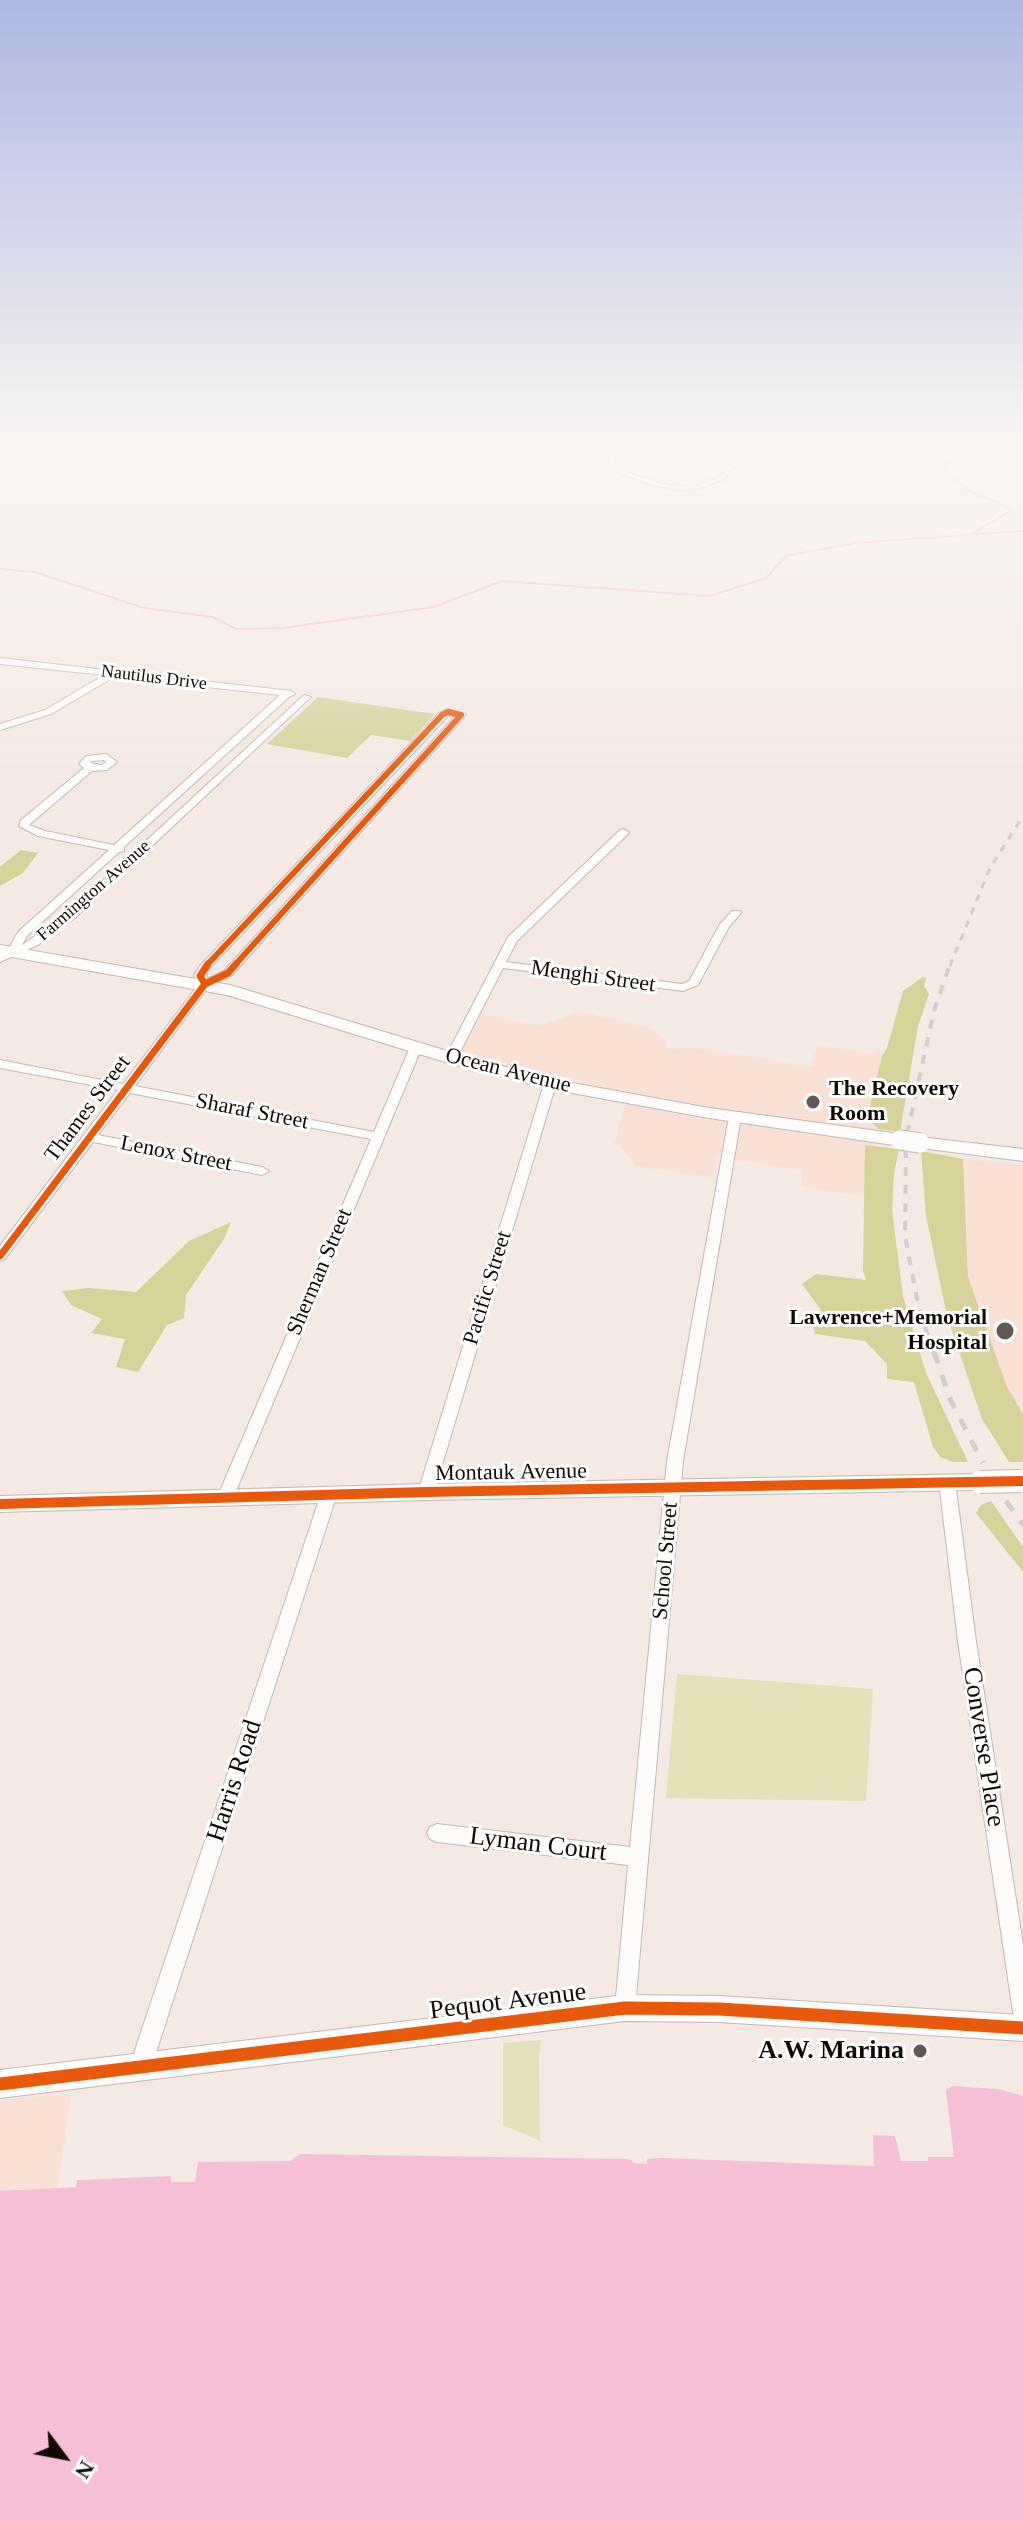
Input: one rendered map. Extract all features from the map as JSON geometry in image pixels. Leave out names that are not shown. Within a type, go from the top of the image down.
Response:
[{"type":"main road","name":"Ocean Avenue","points":[[4,953],[205,984],[451,1058],[550,1084],[735,1117],[1023,1155]]},
{"type":"street","name":"Nautilus Drive","points":[[0,661],[307,697]]},
{"type":"street","points":[[0,727],[48,712],[114,673]]},
{"type":"street","name":"Farmington Avenue","points":[[4,953],[287,694]]},
{"type":"street","name":"Farmington Avenue","points":[[4,953],[34,943],[54,930],[307,697]]},
{"type":"street","name":"Thames Street","points":[[0,1256],[205,984],[228,973],[461,715],[448,712],[442,715],[272,893],[203,969],[200,976],[205,984]]},
{"type":"street","points":[[90,768],[24,826],[42,834],[140,852]]},
{"type":"street","points":[[370,791],[391,794]]},
{"type":"street","points":[[451,1058],[512,939],[624,832]]},
{"type":"street","points":[[272,893],[297,898]]},
{"type":"street","name":"Menghi Street","points":[[498,964],[672,988],[688,987],[696,980],[724,926],[736,913]]},
{"type":"street","name":"Sherman Street","points":[[225,1498],[416,1047]]},
{"type":"street","points":[[0,1075],[6,1065]]},
{"type":"street","name":"Sharaf Street","points":[[6,1065],[377,1136]]},
{"type":"street","name":"Pacific Street","points":[[426,1492],[550,1084]]},
{"type":"street","name":"School Street","points":[[625,2008],[672,1488],[735,1117]]},
{"type":"street","name":"Lenox Street","points":[[89,1137],[262,1171]]},
{"type":"street","name":"Montauk Avenue","points":[[0,1504],[329,1494],[1022,1481]]},
{"type":"street","name":"Converse Place","points":[[947,1482],[967,1641],[1023,2012]]},
{"type":"street","name":"Harris Road","points":[[140,2068],[329,1494]]},
{"type":"street","name":"Lyman Court","points":[[437,1833],[639,1857]]},
{"type":"street","name":"Pequot Avenue","points":[[0,2084],[625,2008],[719,2009],[1023,2028]]},
{"type":"shaded area","points":[[318,697],[435,714],[410,741],[371,735],[347,758],[267,744]]},
{"type":"shaded area","points":[[21,850],[38,853],[23,873],[0,886],[0,867]]},
{"type":"shaded area","points":[[926,978],[924,986],[929,994],[918,1026],[900,1132],[878,1129],[867,1118],[882,1056],[903,991]]},
{"type":"shaded area","points":[[580,1011],[647,1027],[665,1039],[667,1049],[696,1048],[811,1067],[817,1045],[868,1054],[879,1050],[882,1056],[867,1118],[878,1129],[875,1146],[865,1145],[864,1197],[802,1186],[801,1170],[717,1157],[712,1177],[636,1166],[619,1145],[614,1144],[628,1094],[463,1052],[481,1014],[539,1026]]},
{"type":"shaded area","points":[[865,1145],[899,1149],[892,1210],[903,1296],[926,1373],[968,1462],[953,1462],[940,1457],[933,1447],[914,1382],[887,1379],[887,1364],[865,1341],[815,1334],[810,1315],[821,1310],[802,1284],[816,1274],[866,1280],[863,1271]]},
{"type":"shaded area","points":[[921,1151],[963,1159],[968,1277],[1007,1387],[1023,1414],[1023,1462],[1009,1462],[982,1419],[947,1316],[926,1216]]},
{"type":"shaded area","name":"Lawrence+Memorial Hospital","points":[[963,1159],[1023,1165],[1023,1414],[1005,1385],[968,1277]]},
{"type":"shaded area","points":[[231,1222],[224,1239],[186,1295],[184,1318],[167,1325],[138,1372],[116,1367],[125,1339],[91,1333],[102,1319],[71,1305],[62,1291],[89,1288],[136,1292],[189,1241]]},
{"type":"shaded area","points":[[991,1501],[1023,1547],[1023,1572],[976,1513],[981,1505]]},
{"type":"shaded area","points":[[677,1674],[873,1689],[866,1801],[666,1798]]},
{"type":"shaded area","points":[[541,2040],[540,2141],[503,2125],[503,2043]]},
{"type":"shaded area","points":[[953,2086],[998,2089],[1023,2096],[1023,2521],[0,2521],[0,2191],[76,2187],[77,2180],[171,2176],[171,2182],[195,2182],[198,2162],[290,2161],[300,2154],[627,2159],[633,2163],[647,2164],[647,2159],[662,2158],[874,2166],[873,2135],[895,2136],[901,2161],[928,2161],[928,2157],[954,2157],[946,2090]]},
{"type":"shaded area","points":[[71,2094],[58,2188],[0,2191],[0,2100]]},
{"type":"waterway","points":[[0,569],[35,572],[144,608],[213,617],[236,629],[283,628],[434,607],[502,581],[710,596],[766,578],[784,559]]},
{"type":"railway","points":[[950,966],[990,868],[1023,816]]},
{"type":"railway","points":[[907,1134],[934,1011],[950,964]]},
{"type":"railway","points":[[906,1149],[905,1236],[919,1309],[934,1354]]},
{"type":"railway","points":[[934,1352],[950,1399],[983,1463]]},
{"type":"railway","points":[[1006,1501],[1023,1525]]},
{"type":"cycle path","points":[[0,1256],[205,984],[228,973],[461,715],[448,712],[442,715],[203,969],[200,976],[205,984]]},
{"type":"cycle path","points":[[0,1504],[426,1492],[1023,1481]]},
{"type":"cycle path","points":[[0,2084],[625,2008],[719,2009],[1023,2028]]},
{"type":"place","name":"The Recovery Room","points":[[813,1102]]},
{"type":"place","name":"Lawrence+Memorial Hospital","points":[[1005,1331]]},
{"type":"place","name":"A.W. Marina","points":[[920,2051]]}]
